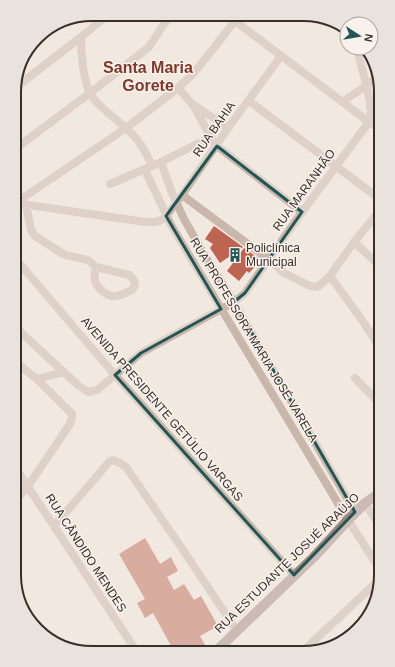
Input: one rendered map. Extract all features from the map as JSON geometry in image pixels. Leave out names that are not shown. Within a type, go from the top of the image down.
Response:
[{"type":"main road","name":"RUA ESTUDANTE JOSUÉ ARAÚJO","points":[[221,646],[314,557],[355,512],[374,495]]},
{"type":"street","points":[[22,83],[100,21]]},
{"type":"street","points":[[21,145],[149,47],[166,21]]},
{"type":"street","points":[[21,200],[126,128],[178,88],[194,73],[235,21],[374,125]]},
{"type":"street","points":[[81,37],[81,55],[90,93]]},
{"type":"street","name":"RUA BAHIA","points":[[166,216],[281,56]]},
{"type":"street","points":[[359,56],[371,107],[369,122]]},
{"type":"street","points":[[342,102],[373,80]]},
{"type":"street","points":[[178,88],[193,105],[217,146],[302,212]]},
{"type":"street","name":"RUA PROFESSORA MARIA JOSÉ VARELA","points":[[90,93],[104,110],[126,128],[140,143],[166,216],[374,561]]},
{"type":"street","points":[[249,101],[374,195]]},
{"type":"street","points":[[193,105],[228,128]]},
{"type":"street","name":"RUA MARANHÃO","points":[[64,372],[79,386],[85,390],[93,392],[141,353],[234,302],[245,293],[302,212],[369,122]]},
{"type":"street","points":[[110,184],[162,162],[211,137]]},
{"type":"street","name":"RUA PROFESSORA MARIA JOSÉ VARELA","points":[[162,162],[176,203],[184,219],[234,302],[355,512]]},
{"type":"street","points":[[182,195],[268,259],[284,273],[314,287],[319,286],[330,276],[354,242],[374,218]]},
{"type":"street","points":[[21,205],[145,222],[160,221],[166,216]]},
{"type":"street","points":[[26,205],[31,230],[35,236],[65,255],[88,260],[96,267],[129,275],[135,282],[133,289],[117,296],[107,294],[95,282],[94,277],[96,267]]},
{"type":"street","points":[[354,242],[374,261]]},
{"type":"street","name":"AVENIDA PRESIDENTE GETÚLIO VARGAS","points":[[21,265],[115,375],[294,575]]},
{"type":"street","points":[[330,276],[374,338]]},
{"type":"street","points":[[21,332],[64,372]]},
{"type":"street","points":[[21,366],[37,379],[72,414],[71,423],[21,494]]},
{"type":"street","points":[[37,379],[64,372]]},
{"type":"street","points":[[355,378],[374,398]]},
{"type":"street","points":[[54,526],[110,461],[116,460],[126,468],[237,631]]},
{"type":"street","name":"RUA CÂNDIDO MENDES","points":[[21,476],[133,646]]},
{"type":"street","points":[[365,503],[374,518]]},
{"type":"street","points":[[308,646],[373,585]]},
{"type":"highlighted area","points":[[217,146],[302,212],[245,293],[234,302],[355,512],[294,575],[115,375],[141,353],[221,309],[166,216]]},
{"type":"building","points":[[214,226],[243,247],[220,263],[210,248],[213,244],[205,239]]},
{"type":"building","points":[[244,248],[261,260],[249,273],[247,271],[239,281],[227,271]]},
{"type":"building","points":[[145,538],[160,564],[171,557],[178,571],[167,577],[174,590],[184,584],[194,600],[201,596],[218,626],[200,636],[205,645],[171,646],[153,613],[145,618],[137,603],[145,599],[119,554]]},
{"type":"place","name":"Policlínica Municipal","points":[[235,255]]},
{"type":"district","name":"Santa Maria Gorete","points":[[148,76]]}]
